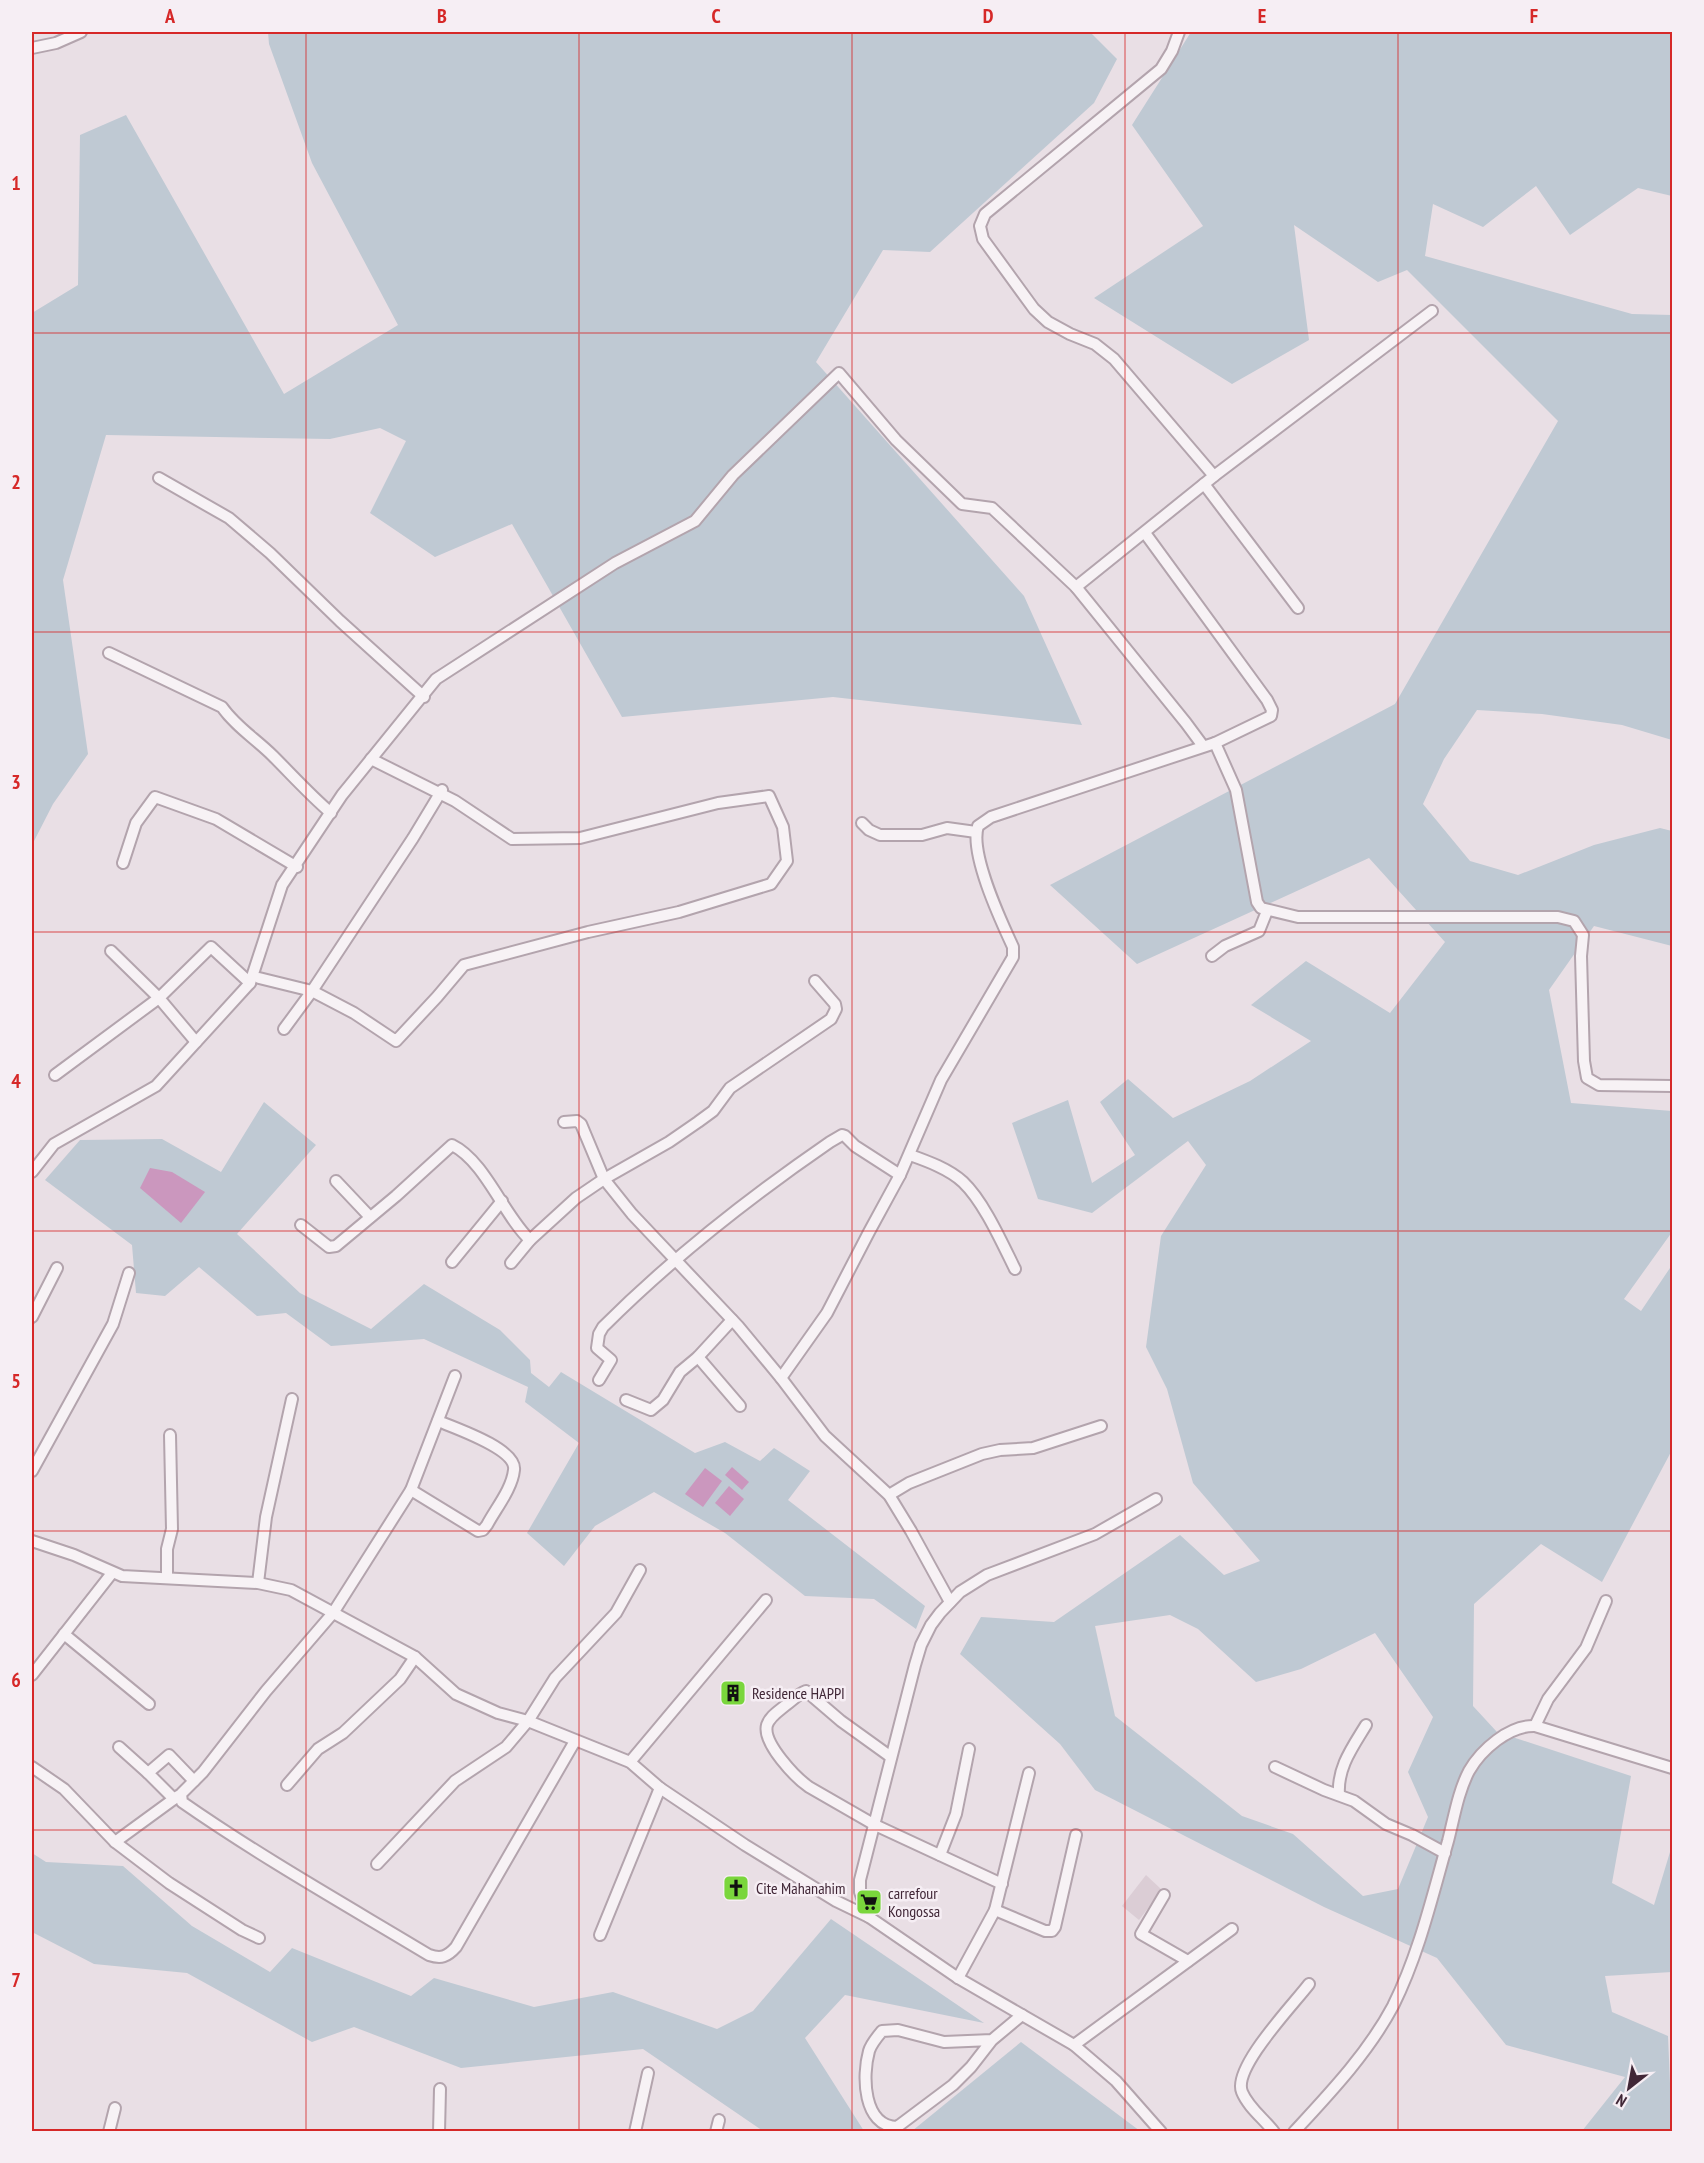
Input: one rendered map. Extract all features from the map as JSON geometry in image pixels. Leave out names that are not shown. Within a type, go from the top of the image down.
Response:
[{"type":"street","points":[[32,48],[56,43],[81,32]]},
{"type":"street","points":[[1179,32],[1172,51],[1161,69],[985,214],[980,226],[983,238],[1034,309],[1048,322],[1095,344],[1114,359],[1214,476]]},
{"type":"street","points":[[1076,588],[1214,476],[1432,311]]},
{"type":"street","points":[[32,1172],[54,1144],[156,1086],[254,980],[282,885],[371,759],[436,679],[615,563],[695,522],[733,475],[839,373],[896,440],[962,504],[992,508],[1076,588],[1203,746]]},
{"type":"street","points":[[159,478],[229,518],[270,553],[423,697]]},
{"type":"street","points":[[1204,484],[1298,608]]},
{"type":"street","points":[[781,1378],[827,1313],[910,1155],[941,1080],[1014,952],[988,889],[976,843],[978,826],[990,817],[1215,743],[1271,716],[1272,710],[1267,700],[1145,533]]},
{"type":"street","points":[[109,653],[222,707],[231,720],[272,755],[311,796],[331,813]]},
{"type":"street","points":[[1215,743],[1236,790],[1257,902],[1262,908],[1298,917],[1558,917],[1574,921],[1583,935],[1581,956],[1584,1060],[1587,1078],[1599,1085],[1672,1086]]},
{"type":"street","points":[[54,1075],[159,998],[212,947],[254,980],[312,991],[354,1013],[396,1041],[464,964],[588,932],[679,912],[771,884],[786,861],[783,827],[769,796],[718,803],[580,838],[512,839],[441,792],[371,759]]},
{"type":"street","points":[[284,1029],[312,991],[441,792]]},
{"type":"street","points":[[123,863],[136,823],[155,797],[216,819],[296,867]]},
{"type":"street","points":[[862,823],[869,830],[880,835],[922,835],[947,828],[976,832]]},
{"type":"street","points":[[1212,956],[1226,946],[1259,931],[1267,911]]},
{"type":"street","points":[[111,951],[159,998],[196,1042]]},
{"type":"street","points":[[511,1263],[530,1240],[576,1198],[698,1122],[710,1113],[730,1088],[831,1018],[836,1009],[834,1004],[815,981]]},
{"type":"street","points":[[564,1122],[577,1121],[584,1128],[604,1179],[632,1214],[732,1320],[781,1378],[825,1436],[889,1495],[950,1602]]},
{"type":"street","points":[[599,1380],[611,1359],[597,1348],[599,1334],[603,1328],[675,1261],[726,1218],[795,1166],[842,1135],[900,1175]]},
{"type":"street","points":[[301,1225],[332,1248],[396,1196],[452,1145],[474,1164],[502,1201],[521,1232],[530,1240]]},
{"type":"street","points":[[910,1155],[928,1162],[963,1182],[990,1220],[1015,1269]]},
{"type":"street","points":[[336,1181],[370,1216]]},
{"type":"street","points":[[452,1262],[502,1201]]},
{"type":"street","points":[[32,1317],[57,1268]]},
{"type":"street","points":[[32,1471],[113,1324],[129,1273]]},
{"type":"street","points":[[626,1400],[651,1410],[663,1400],[680,1372],[698,1357],[732,1320]]},
{"type":"street","points":[[698,1357],[740,1406]]},
{"type":"street","points":[[115,1842],[178,1797],[194,1781],[333,1612],[411,1490],[455,1376]]},
{"type":"street","points":[[258,1583],[266,1517],[292,1399]]},
{"type":"street","points":[[411,1490],[478,1531],[483,1530],[487,1525],[511,1481],[514,1466],[512,1460],[505,1454],[490,1444],[438,1421]]},
{"type":"street","points":[[889,1495],[909,1483],[982,1454],[1000,1450],[1033,1448],[1101,1426]]},
{"type":"street","points":[[167,1578],[167,1549],[172,1528],[170,1435]]},
{"type":"street","points":[[869,1917],[861,1892],[860,1880],[921,1645],[931,1625],[960,1592],[987,1575],[1095,1534],[1156,1499]]},
{"type":"street","points":[[32,1541],[74,1555],[112,1573],[134,1577],[258,1583],[291,1590],[415,1657],[456,1694],[498,1713],[528,1721],[630,1762],[660,1788],[745,1845],[869,1917],[958,1978],[1074,2045],[1116,2081],[1161,2132]]},
{"type":"street","points":[[377,1864],[455,1781],[506,1747],[528,1721],[555,1678],[616,1614],[640,1570]]},
{"type":"street","points":[[32,1675],[112,1573]]},
{"type":"street","points":[[630,1762],[766,1600]]},
{"type":"street","points":[[1535,1726],[1548,1699],[1586,1648],[1606,1601]]},
{"type":"street","points":[[64,1634],[149,1704]]},
{"type":"street","points":[[287,1785],[318,1749],[343,1733],[400,1679],[415,1657]]},
{"type":"street","points":[[891,1757],[841,1721],[806,1691],[773,1716],[768,1724],[767,1731],[770,1741],[799,1780],[875,1826],[1002,1884]]},
{"type":"street","points":[[1339,1795],[1338,1777],[1341,1769],[1366,1725]]},
{"type":"street","points":[[1294,2132],[1332,2091],[1373,2038],[1392,2008],[1418,1948],[1464,1784],[1479,1757],[1509,1733],[1521,1727],[1535,1726],[1672,1768]]},
{"type":"street","points":[[119,1747],[182,1802],[216,1826],[429,1955],[439,1958],[446,1956],[456,1947],[575,1741]]},
{"type":"street","points":[[940,1856],[956,1814],[969,1749]]},
{"type":"street","points":[[148,1773],[169,1755],[194,1781]]},
{"type":"street","points":[[32,1767],[64,1789],[115,1842],[169,1883],[242,1930],[259,1938]]},
{"type":"street","points":[[1275,1767],[1354,1801],[1386,1824],[1412,1834],[1444,1853]]},
{"type":"street","points":[[958,1978],[995,1910],[1029,1773]]},
{"type":"street","points":[[600,1935],[660,1788]]},
{"type":"street","points":[[995,1910],[1045,1931],[1052,1931],[1055,1927],[1076,1835]]},
{"type":"street","points":[[1164,1895],[1141,1934],[1188,1961]]},
{"type":"street","points":[[1074,2045],[1232,1929]]},
{"type":"street","points":[[1274,2132],[1247,2101],[1241,2090],[1240,2079],[1244,2067],[1255,2052],[1310,1984]]},
{"type":"street","points":[[992,2040],[944,2042],[898,2030],[882,2031],[870,2049],[866,2068],[867,2096],[875,2117],[890,2127],[897,2127],[953,2085],[971,2067],[992,2040],[1022,2015]]},
{"type":"street","points":[[635,2132],[648,2073]]},
{"type":"street","points":[[439,2132],[440,2089]]},
{"type":"street","points":[[110,2132],[115,2108]]},
{"type":"street","points":[[716,2132],[719,2120]]},
{"type":"shaded area","points":[[268,32],[1090,32],[1117,59],[1094,103],[930,252],[883,250],[816,362],[1024,596],[1082,725],[833,697],[622,717],[512,524],[435,557],[370,513],[406,441],[380,428],[330,439],[106,435],[63,580],[88,754],[53,804],[32,845],[32,313],[78,285],[80,135],[126,115],[284,394],[398,325],[312,163],[269,44]]},
{"type":"shaded area","points":[[1191,32],[1672,32],[1672,196],[1638,188],[1570,235],[1536,186],[1483,227],[1433,204],[1425,256],[1632,314],[1672,315],[1672,740],[1622,725],[1542,714],[1477,710],[1444,759],[1423,804],[1470,861],[1518,875],[1594,845],[1660,828],[1672,831],[1672,946],[1594,926],[1549,990],[1571,1103],[1672,1111],[1672,1232],[1624,1299],[1641,1311],[1672,1265],[1672,1450],[1602,1582],[1541,1544],[1474,1604],[1473,1706],[1497,1732],[1631,1776],[1612,1883],[1654,1905],[1670,1852],[1672,1852],[1672,1972],[1605,1976],[1612,2012],[1668,2036],[1672,2131],[1582,2131],[1625,2077],[1506,2045],[1437,1958],[1324,1907],[1095,1790],[1060,1744],[960,1654],[981,1617],[1054,1622],[1180,1535],[1224,1575],[1260,1561],[1193,1483],[1167,1389],[1146,1347],[1161,1236],[1206,1165],[1188,1141],[1092,1213],[1038,1199],[1012,1123],[1068,1100],[1092,1183],[1135,1155],[1100,1102],[1128,1079],[1173,1118],[1250,1081],[1311,1041],[1251,1005],[1306,961],[1390,1013],[1445,942],[1369,858],[1137,964],[1050,885],[1395,704],[1558,421],[1407,270],[1378,282],[1294,225],[1309,340],[1232,384],[1094,298],[1203,226],[1132,125]],"holes":[[[1170,1615],[1198,1629],[1256,1682],[1301,1669],[1375,1633],[1433,1717],[1408,1772],[1428,1817],[1398,1889],[1363,1896],[1293,1834],[1242,1816],[1115,1716],[1095,1626]]]},
{"type":"shaded area","points":[[264,1102],[316,1145],[237,1234],[300,1293],[371,1329],[424,1284],[500,1330],[530,1360],[531,1373],[549,1387],[561,1372],[695,1453],[725,1442],[760,1461],[774,1448],[810,1471],[788,1500],[925,1606],[916,1629],[874,1599],[805,1596],[725,1533],[654,1492],[595,1526],[564,1566],[527,1533],[579,1443],[525,1402],[528,1387],[424,1339],[331,1346],[286,1313],[257,1316],[199,1267],[165,1296],[136,1293],[132,1245],[45,1180],[80,1140],[162,1139],[221,1172]]},
{"type":"shaded area","points":[[150,1168],[172,1172],[205,1192],[181,1223],[140,1188]]},
{"type":"shaded area","points":[[732,1467],[749,1482],[742,1490],[725,1475]]},
{"type":"shaded area","points":[[705,1468],[722,1481],[703,1507],[685,1494]]},
{"type":"shaded area","points":[[729,1486],[744,1499],[730,1516],[715,1503]]},
{"type":"shaded area","points":[[32,1853],[46,1862],[123,1866],[192,1926],[270,1972],[292,1948],[411,1996],[434,1978],[534,2007],[613,1992],[717,2029],[753,2011],[831,1919],[984,2023],[845,1995],[805,2038],[864,2131],[763,2131],[643,2049],[461,2068],[354,2027],[312,2042],[187,1973],[94,1964],[32,1932]]},
{"type":"shaded area","points":[[1146,1875],[1162,1890],[1139,1920],[1122,1906]]},
{"type":"shaded area","points":[[1021,2042],[1140,2131],[912,2131]]},
{"type":"place","name":"Residence HAPPI","points":[[733,1693]]},
{"type":"place","name":"Cite Mahanahim","points":[[736,1888]]},
{"type":"place","name":"carrefour Kongossa","points":[[869,1902]]}]
